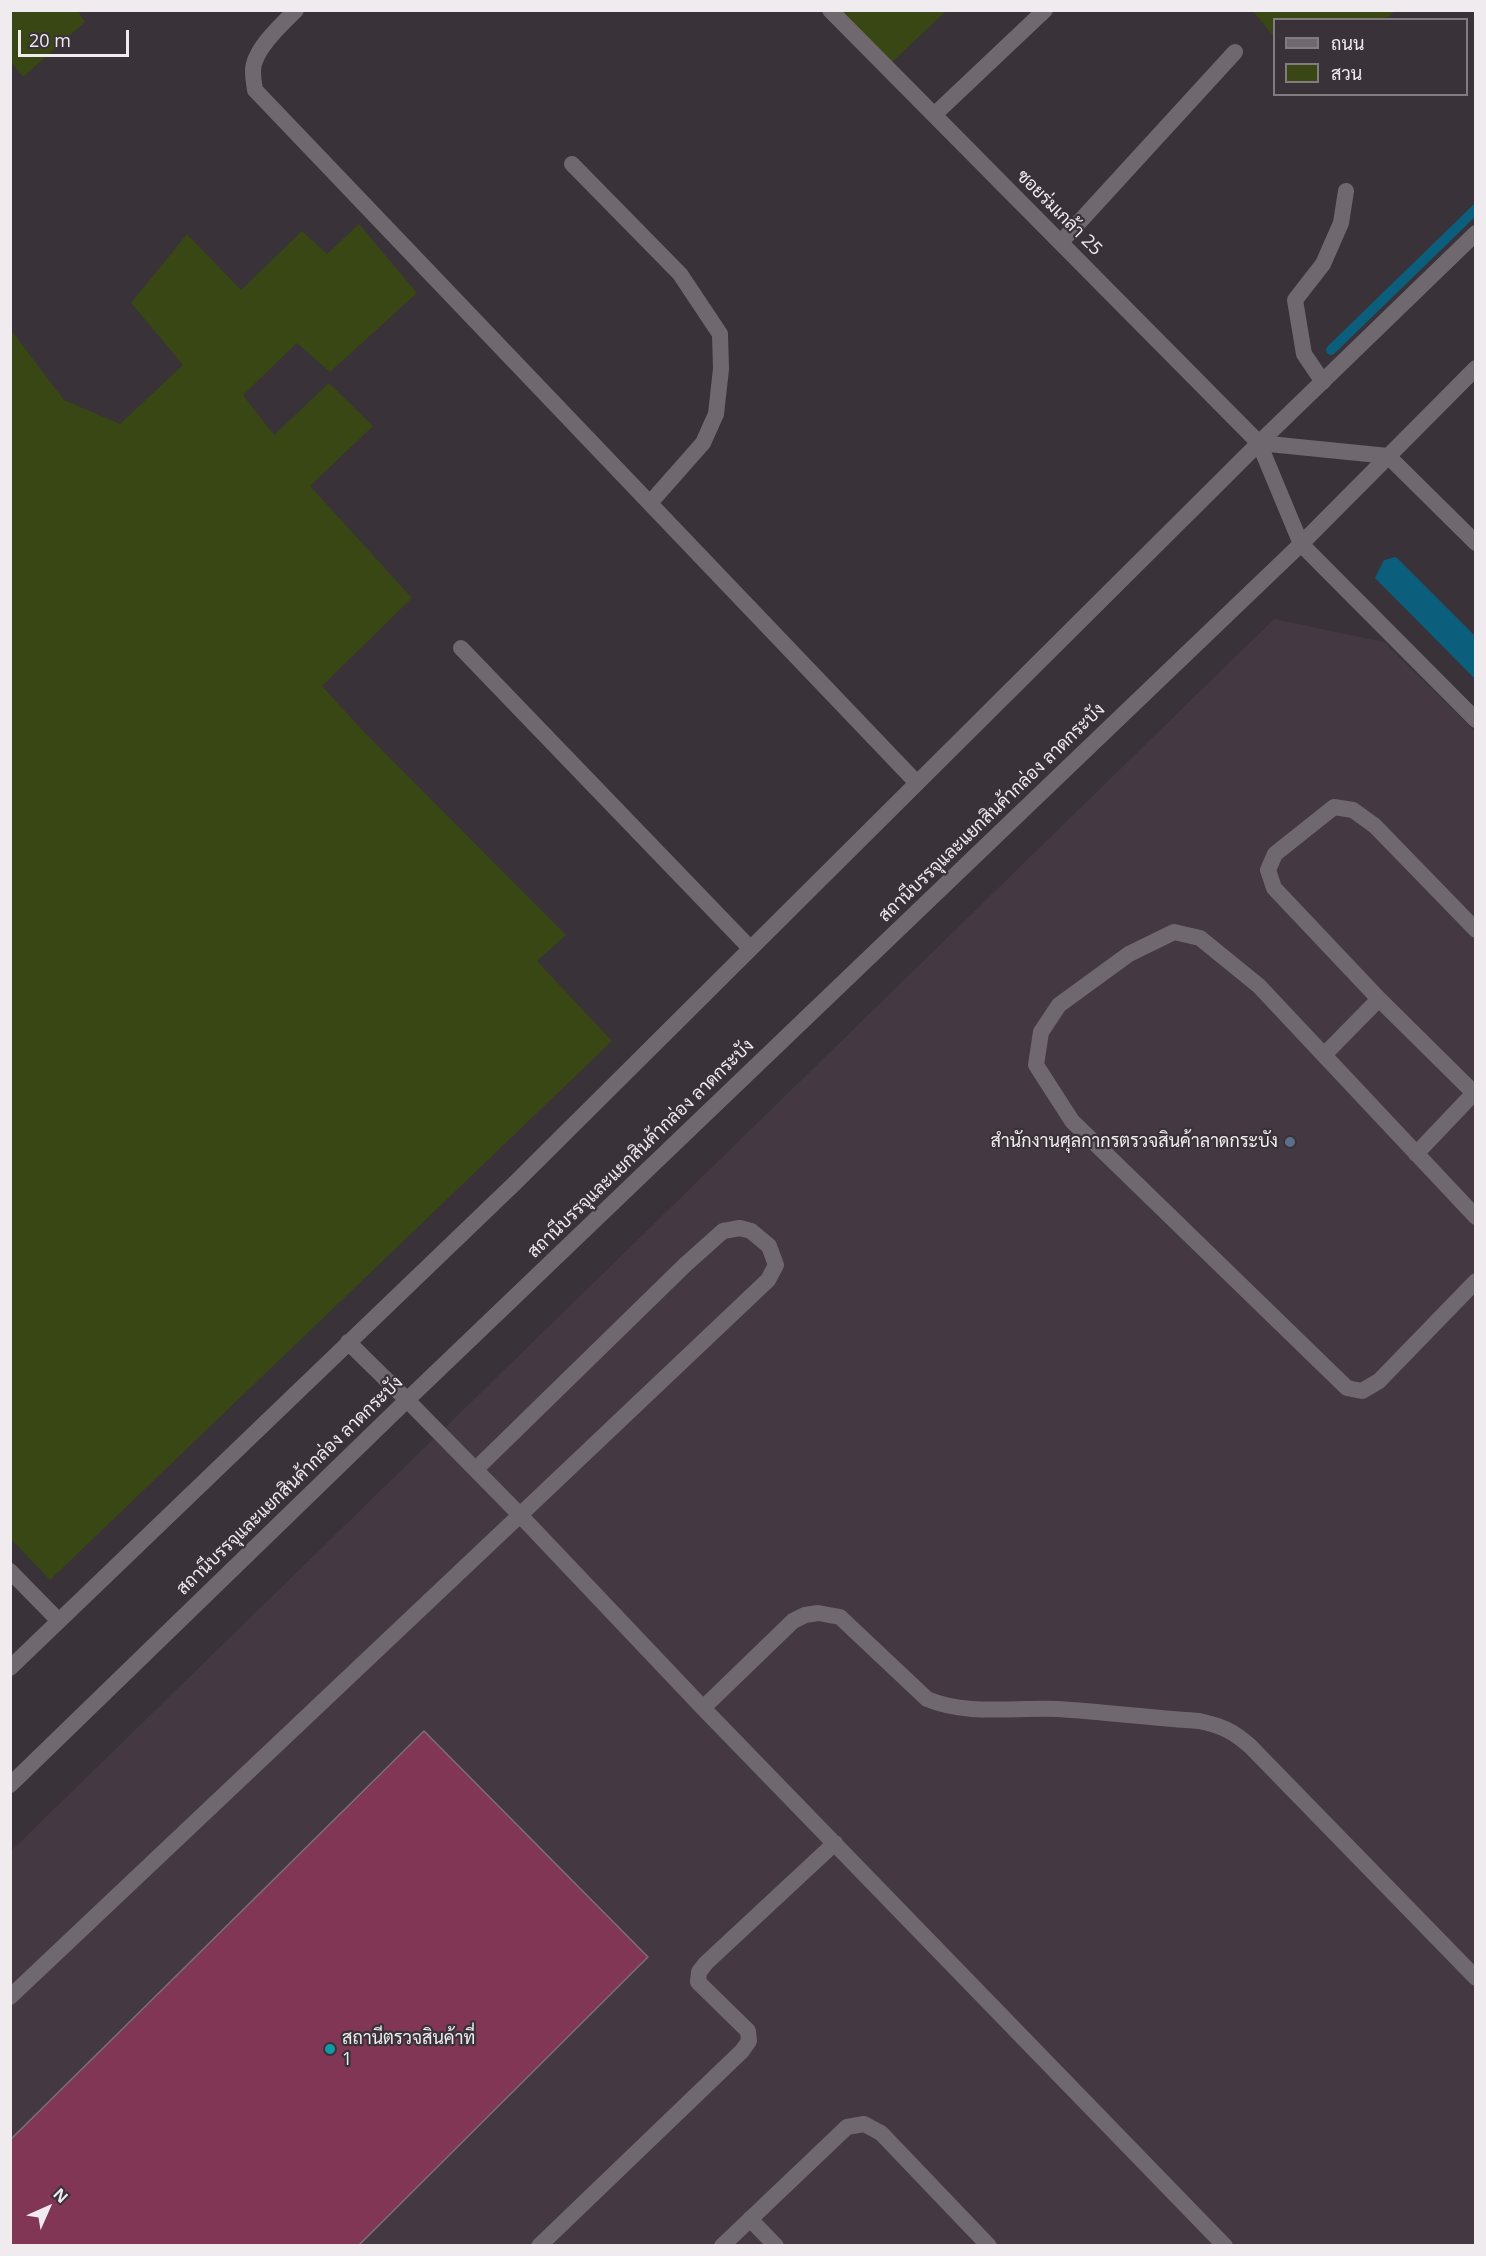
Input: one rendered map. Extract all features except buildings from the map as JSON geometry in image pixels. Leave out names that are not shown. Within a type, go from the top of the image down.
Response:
[{"type":"street","points":[[296,10],[274,31],[261,51],[252,69],[255,90],[917,783]]},
{"type":"street","name":"ซอยร่มเกล้า 25","points":[[830,10],[1259,443]]},
{"type":"street","points":[[934,115],[1045,10]]},
{"type":"street","points":[[1061,242],[1235,52]]},
{"type":"street","points":[[572,164],[680,274],[720,334],[721,369],[716,414],[703,443],[650,502]]},
{"type":"street","points":[[1323,382],[1304,354],[1295,300],[1323,264],[1341,223],[1346,191]]},
{"type":"street","points":[[10,1668],[516,1182],[1259,443],[1476,233]]},
{"type":"street","name":"สถานีบรรจุและแยกสินค้ากล่อง ลาดกระบัง","points":[[10,1785],[407,1400],[1301,544],[1476,368]]},
{"type":"street","points":[[1259,443],[1388,456],[1476,543]]},
{"type":"street","points":[[1259,443],[1301,544],[1476,720]]},
{"type":"street","points":[[461,648],[750,948]]},
{"type":"street","points":[[1416,1154],[1475,1094],[1379,999],[1274,888],[1268,870],[1275,854],[1334,807],[1353,810],[1375,826],[1476,930]]},
{"type":"street","points":[[1476,1217],[1259,986],[1200,938],[1174,932],[1129,954],[1059,1005],[1041,1032],[1036,1065],[1072,1121],[1347,1388],[1362,1391],[1379,1381],[1476,1281]]},
{"type":"street","points":[[1324,1055],[1379,999]]},
{"type":"street","points":[[10,1997],[768,1280],[776,1265],[769,1246],[750,1231],[740,1228],[723,1231],[685,1264],[476,1469]]},
{"type":"street","points":[[348,1342],[476,1469],[703,1708],[1225,2246]]},
{"type":"street","points":[[10,1571],[59,1621]]},
{"type":"street","points":[[703,1708],[793,1621],[805,1615],[818,1613],[840,1617],[927,1699],[940,1705],[960,1708],[1057,1709],[1200,1721],[1217,1725],[1235,1732],[1250,1746],[1476,1978]]},
{"type":"street","points":[[539,2245],[742,2051],[748,2041],[748,2031],[699,1983],[699,1972],[705,1963],[835,1843]]},
{"type":"street","points":[[722,2246],[847,2127],[864,2124],[880,2133],[989,2246]]},
{"type":"street","points":[[750,2218],[776,2246]]},
{"type":"shaded area","points":[[1274,619],[1384,642],[1475,731],[1475,2245],[11,2246],[11,1851]]},
{"type":"green space","points":[[10,11],[78,11],[85,22],[23,77],[11,62]]},
{"type":"green space","points":[[837,11],[946,11],[890,64]]},
{"type":"green space","points":[[1253,11],[1395,11],[1387,18],[1273,18],[1273,36]]},
{"type":"green space","points":[[359,224],[417,293],[330,372],[297,343],[243,395],[274,435],[329,383],[373,426],[310,486],[412,598],[322,686],[364,732],[566,935],[537,961],[612,1041],[50,1580],[10,1538],[11,330],[64,400],[120,424],[183,365],[131,303],[187,234],[241,290],[302,231],[327,254]]},
{"type":"water","points":[[1396,557],[1475,636],[1475,679],[1375,578],[1384,560]]},
{"type":"waterway","points":[[1331,350],[1476,209]]},
{"type":"place","name":"สำนักงานศุลกากรตรวจสินค้าลาดกระบัง","points":[[1290,1142]]},
{"type":"place","name":"สถานีตรวจสินค้าที่ 1","points":[[330,2049]]}]
